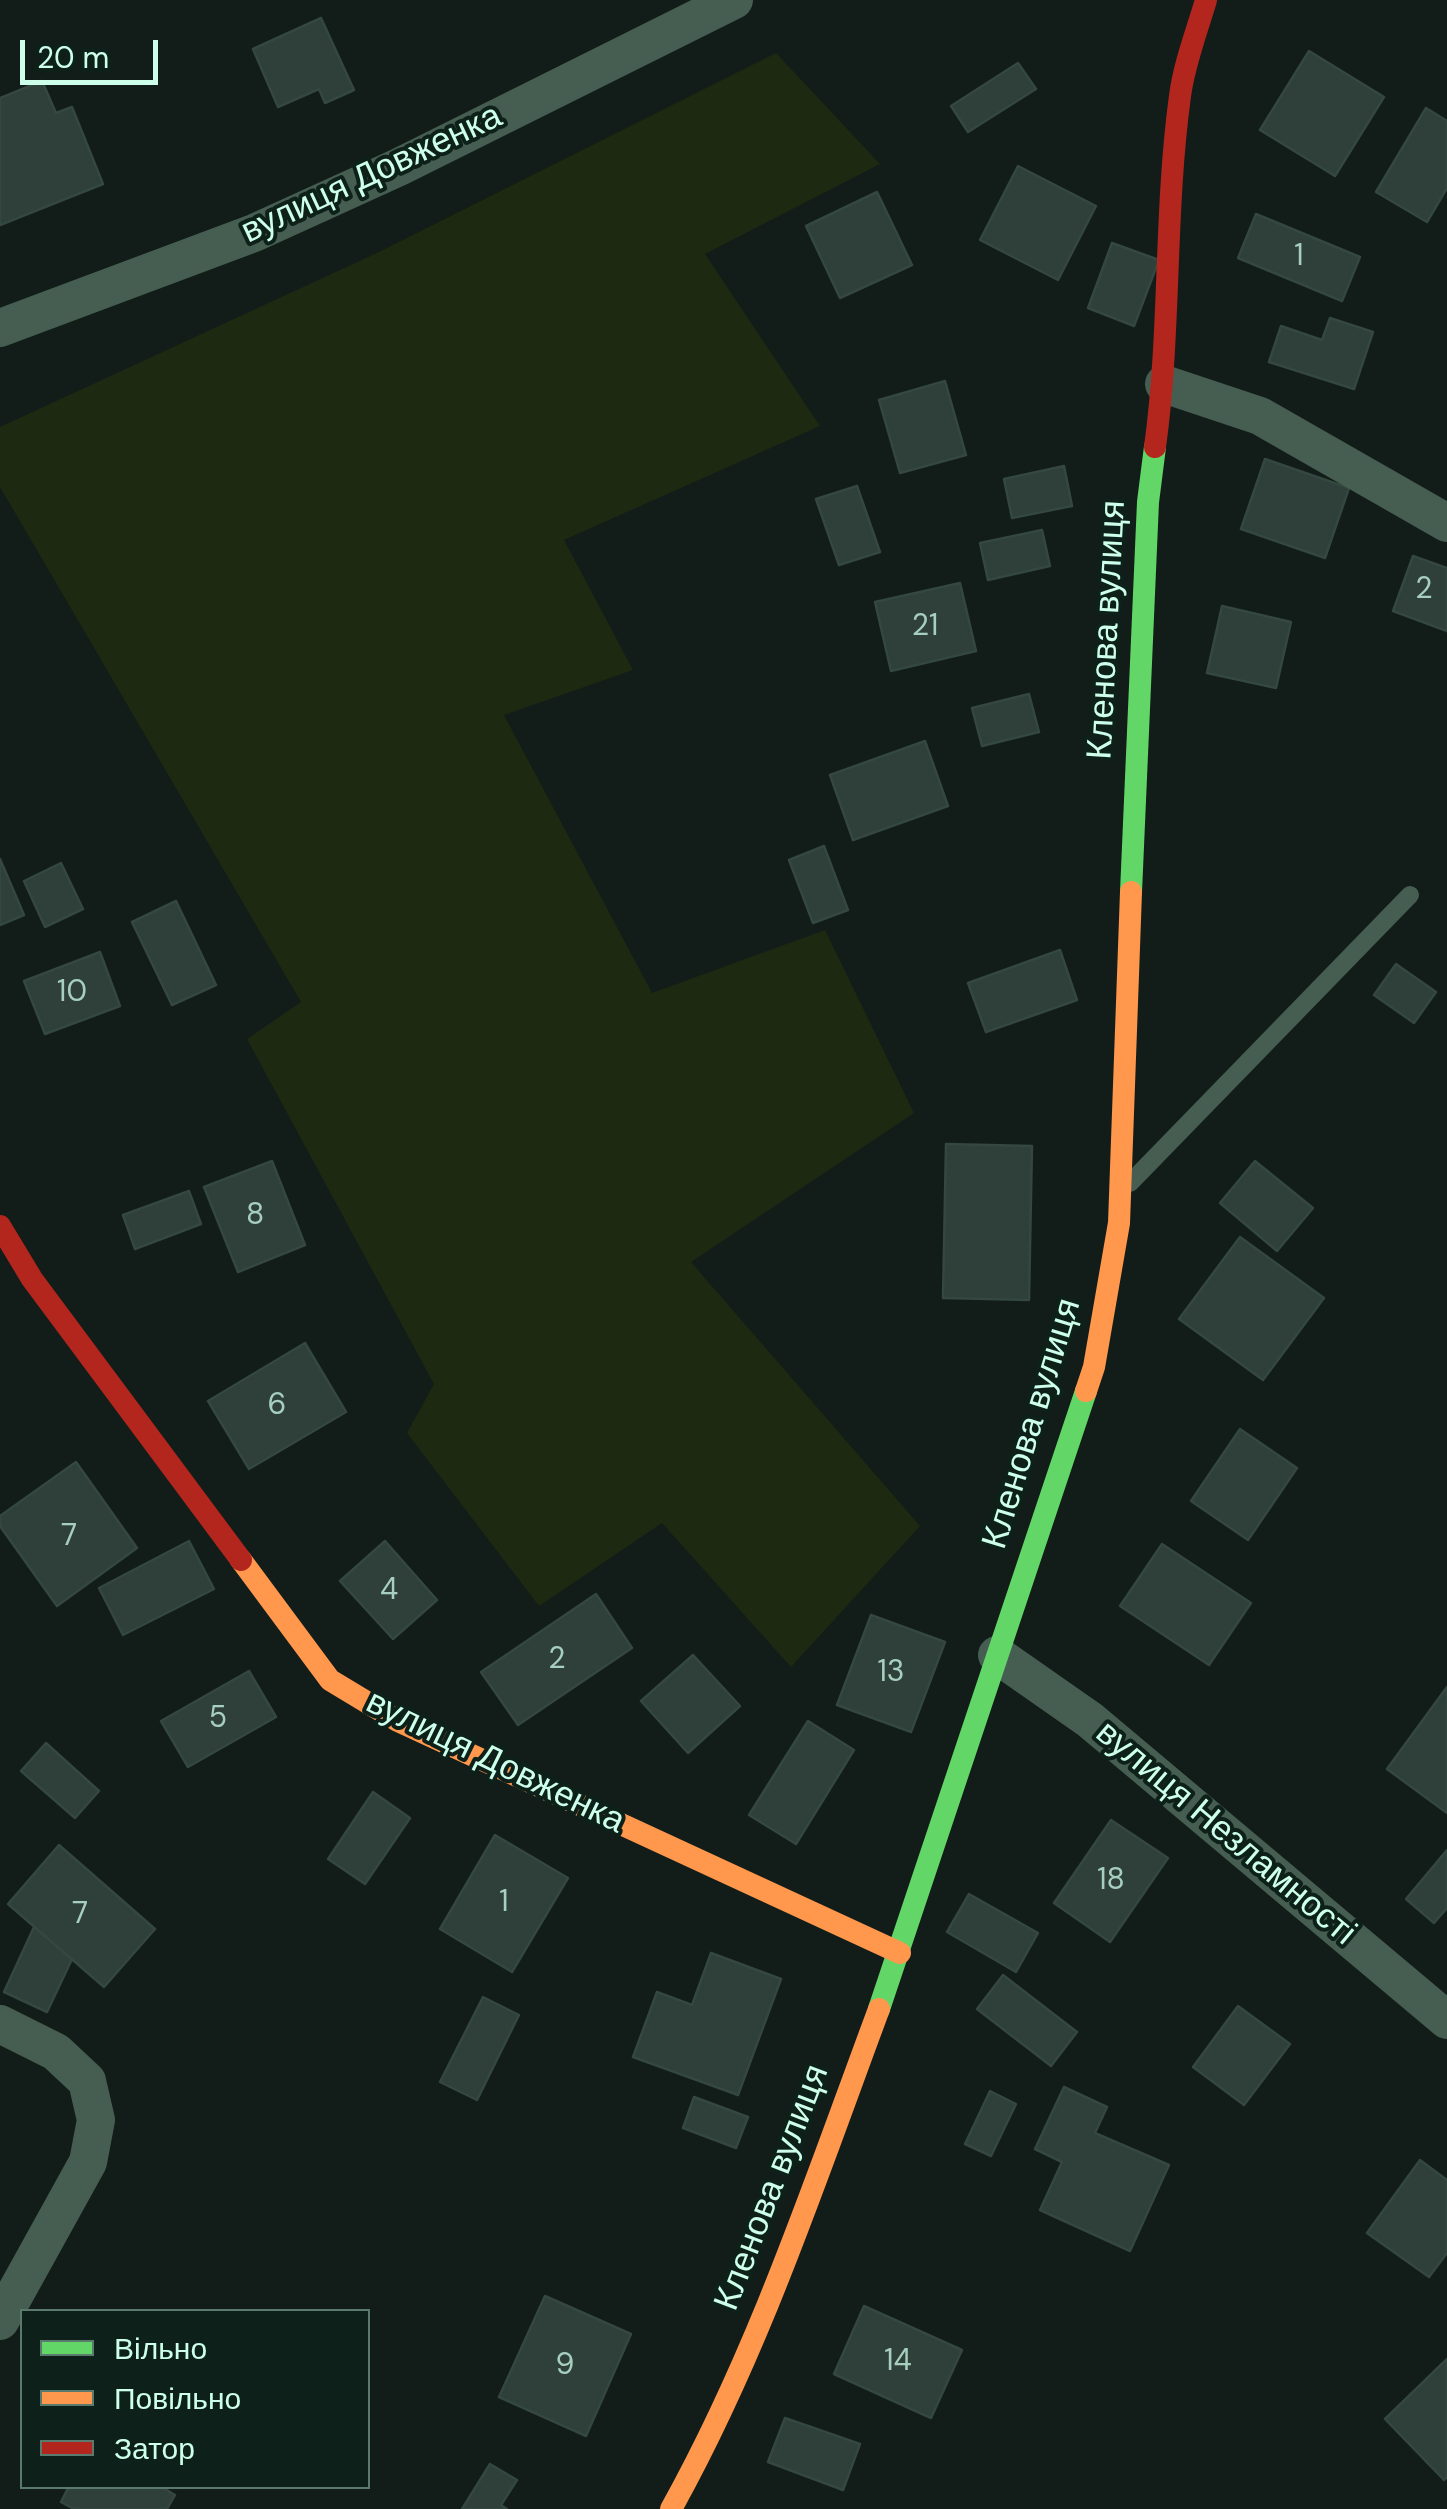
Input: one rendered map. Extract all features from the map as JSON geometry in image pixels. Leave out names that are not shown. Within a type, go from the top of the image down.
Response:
[{"type":"street","name":"вулиця Довженка","points":[[0,328],[272,224],[398,168],[734,0]]},
{"type":"street","name":"Кленова вулиця","points":[[671,2509],[700,2457],[767,2309],[900,1953],[1094,1367],[1119,1224],[1148,502],[1164,384],[1169,218],[1180,92],[1206,0]]},
{"type":"street","points":[[1164,384],[1260,416],[1447,522]]},
{"type":"street","name":"вулиця Довженка","points":[[0,1226],[32,1279],[330,1680],[398,1721],[900,1953]]},
{"type":"street","name":"вулиця Незламності","points":[[997,1656],[1090,1720],[1447,2020]]},
{"type":"street","points":[[0,2024],[56,2052],[88,2081],[96,2120],[88,2162],[0,2322]]},
{"type":"lane","points":[[1120,1194],[1410,895]]},
{"type":"green space","points":[[776,53],[880,164],[705,254],[820,426],[564,540],[633,670],[504,715],[652,993],[825,930],[914,1113],[691,1262],[920,1526],[791,1667],[662,1523],[539,1606],[407,1433],[434,1384],[247,1039],[301,1002],[0,487],[0,427],[379,252]]},
{"type":"building","points":[[321,18],[354,90],[325,103],[319,89],[278,107],[253,49]]},
{"type":"building","points":[[1309,51],[1384,97],[1335,176],[1260,130]]},
{"type":"building","points":[[1018,63],[1036,89],[968,132],[951,106]]},
{"type":"building","points":[[42,81],[56,113],[72,107],[103,184],[0,225],[0,98]]},
{"type":"building","points":[[1426,108],[1447,121],[1447,188],[1427,222],[1376,192]]},
{"type":"building","points":[[1018,166],[1096,206],[1058,280],[980,240]]},
{"type":"building","points":[[877,192],[912,265],[840,298],[806,226]]},
{"type":"building","points":[[1256,214],[1360,257],[1342,301],[1238,258]]},
{"type":"building","points":[[1112,243],[1159,260],[1134,326],[1088,308]]},
{"type":"building","points":[[1330,318],[1373,332],[1354,389],[1269,362],[1281,326],[1322,340]]},
{"type":"building","points":[[945,381],[966,455],[900,473],[879,400]]},
{"type":"building","points":[[1265,459],[1349,488],[1325,558],[1241,529]]},
{"type":"building","points":[[1064,466],[1072,506],[1012,518],[1004,479]]},
{"type":"building","points":[[857,486],[880,552],[839,565],[816,499]]},
{"type":"building","points":[[1042,530],[1050,566],[988,580],[980,543]]},
{"type":"building","points":[[1413,556],[1447,568],[1447,631],[1393,611]]},
{"type":"building","points":[[960,583],[976,651],[891,671],[875,602]]},
{"type":"building","points":[[1222,606],[1291,622],[1276,688],[1207,673]]},
{"type":"building","points":[[1029,694],[1039,732],[982,746],[972,708]]},
{"type":"building","points":[[925,741],[948,806],[853,840],[830,775]]},
{"type":"building","points":[[824,846],[848,910],[813,923],[789,860]]},
{"type":"building","points":[[0,859],[24,915],[0,925]]},
{"type":"building","points":[[61,863],[83,909],[45,927],[24,881]]},
{"type":"building","points":[[176,901],[216,985],[172,1005],[132,922]]},
{"type":"building","points":[[1060,950],[1077,1000],[986,1032],[968,983]]},
{"type":"building","points":[[100,952],[120,1006],[45,1034],[24,981]]},
{"type":"building","points":[[1396,964],[1436,992],[1414,1023],[1374,995]]},
{"type":"building","points":[[946,1144],[1032,1146],[1029,1300],[943,1298]]},
{"type":"building","points":[[272,1161],[305,1245],[238,1272],[204,1187]]},
{"type":"building","points":[[1255,1161],[1313,1208],[1277,1251],[1220,1203]]},
{"type":"building","points":[[189,1191],[201,1224],[135,1249],[123,1215]]},
{"type":"building","points":[[1240,1237],[1324,1298],[1263,1380],[1179,1319]]},
{"type":"building","points":[[305,1343],[346,1412],[249,1469],[208,1401]]},
{"type":"building","points":[[1240,1429],[1297,1468],[1248,1540],[1191,1501]]},
{"type":"building","points":[[76,1462],[137,1548],[57,1606],[0,1526],[0,1516]]},
{"type":"building","points":[[189,1541],[214,1589],[123,1635],[99,1588]]},
{"type":"building","points":[[385,1541],[437,1600],[393,1639],[340,1581]]},
{"type":"building","points":[[1162,1544],[1251,1603],[1209,1665],[1120,1606]]},
{"type":"building","points":[[596,1594],[632,1648],[518,1725],[481,1672]]},
{"type":"building","points":[[871,1615],[945,1642],[911,1732],[837,1705]]},
{"type":"building","points":[[693,1655],[740,1706],[688,1753],[641,1701]]},
{"type":"building","points":[[249,1671],[276,1717],[188,1767],[161,1721]]},
{"type":"building","points":[[1447,1687],[1447,1813],[1387,1769]]},
{"type":"building","points":[[808,1721],[854,1750],[796,1844],[749,1815]]},
{"type":"building","points":[[46,1743],[99,1791],[75,1818],[21,1771]]},
{"type":"building","points":[[373,1792],[410,1818],[365,1884],[328,1859]]},
{"type":"building","points":[[1111,1820],[1168,1858],[1110,1942],[1054,1903]]},
{"type":"building","points":[[495,1835],[568,1878],[512,1972],[440,1929]]},
{"type":"building","points":[[59,1845],[155,1929],[104,1987],[8,1904]]},
{"type":"building","points":[[1447,1850],[1447,1908],[1434,1923],[1406,1899]]},
{"type":"building","points":[[969,1894],[1038,1933],[1016,1972],[947,1932]]},
{"type":"building","points":[[34,1927],[72,1959],[47,2012],[4,1992]]},
{"type":"building","points":[[711,1953],[781,1979],[738,2095],[633,2057],[657,1992],[692,2005]]},
{"type":"building","points":[[1003,1975],[1077,2032],[1051,2066],[977,2009]]},
{"type":"building","points":[[483,1997],[519,2015],[477,2100],[440,2082]]},
{"type":"building","points":[[1238,2006],[1290,2044],[1244,2105],[1193,2067]]},
{"type":"building","points":[[1064,2087],[1107,2107],[1095,2133],[1169,2165],[1130,2251],[1040,2210],[1062,2162],[1035,2149]]},
{"type":"building","points":[[990,2091],[1016,2104],[991,2156],[965,2144]]},
{"type":"building","points":[[694,2097],[748,2117],[736,2148],[683,2128]]},
{"type":"building","points":[[1420,2160],[1447,2180],[1447,2253],[1429,2277],[1367,2233]]},
{"type":"building","points":[[545,2296],[631,2334],[586,2436],[499,2397]]},
{"type":"building","points":[[864,2306],[962,2350],[931,2418],[834,2374]]},
{"type":"building","points":[[1447,2359],[1447,2477],[1444,2480],[1385,2419]]},
{"type":"building","points":[[785,2418],[860,2444],[843,2490],[768,2462]]},
{"type":"building","points":[[490,2464],[517,2480],[501,2505],[507,2509],[462,2509]]},
{"type":"building","points":[[68,2489],[165,2489],[175,2495],[167,2509],[74,2509],[61,2502]]},
{"type":"traffic: fast","points":[[1131,892],[1148,502],[1155,447]]},
{"type":"traffic: fast","points":[[879,2009],[1086,1391]]},
{"type":"traffic: slow","points":[[1086,1391],[1094,1367],[1119,1223],[1131,892]]},
{"type":"traffic: slow","points":[[241,1560],[330,1680],[398,1721],[900,1953]]},
{"type":"traffic: slow","points":[[671,2509],[759,2326],[879,2009]]},
{"type":"traffic: jam","points":[[1155,447],[1180,96],[1206,0]]},
{"type":"traffic: jam","points":[[0,1226],[32,1279],[241,1560]]}]
